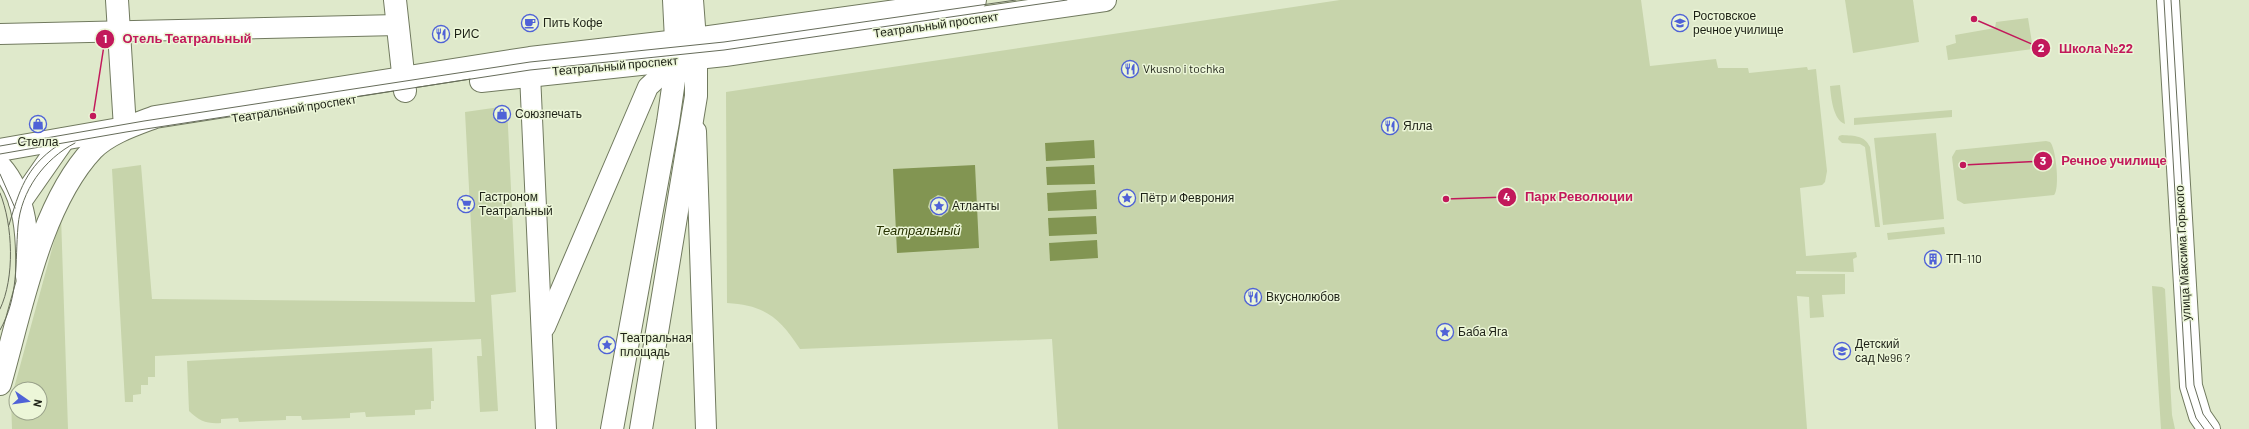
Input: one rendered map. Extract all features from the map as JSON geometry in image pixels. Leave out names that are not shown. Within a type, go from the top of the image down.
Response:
[{"type":"main road","points":[[0,384],[27,288],[46,228],[66,184],[94,148],[126,128],[117,0]]},
{"type":"main road","points":[[395,0],[404,84]]},
{"type":"main road","points":[[641,429],[696,96],[674,0]]},
{"type":"main road","points":[[612,429],[668,122],[686,50],[692,0]]},
{"type":"main road","name":"Театральный проспект","points":[[0,150],[126,128],[155,117],[404,84],[530,74],[686,50],[975,0]]},
{"type":"main road","name":"Театральный проспект","points":[[404,84],[530,58],[686,50],[1105,0]]},
{"type":"main road","name":"улица Максима Горького","points":[[2168,0],[2190,386],[2200,416],[2209,429]]},
{"type":"main road","points":[[20,202],[64,139]]},
{"type":"main road","points":[[0,166],[11,180],[20,202],[26,230],[27,288]]},
{"type":"street","points":[[0,34],[398,25]]},
{"type":"street","points":[[543,330],[648,87],[686,50]]},
{"type":"street","points":[[530,74],[543,330],[546,429]]},
{"type":"street","points":[[696,96],[706,429]]},
{"type":"shaded area","points":[[1340,0],[1641,0],[1650,66],[1716,59],[1718,68],[1748,68],[1749,73],[1807,67],[1808,70],[1816,69],[1827,171],[1825,182],[1822,185],[1800,188],[1806,256],[1856,252],[1857,257],[1853,259],[1854,272],[1796,271],[1796,274],[1845,274],[1845,294],[1822,295],[1824,317],[1810,318],[1809,297],[1797,296],[1807,429],[1058,429],[1052,339],[800,349],[786,329],[770,315],[762,310],[752,307],[727,303],[726,92]]},
{"type":"shaded area","points":[[1845,0],[1913,0],[1919,42],[1853,53]]},
{"type":"shaded area","points":[[2028,18],[2033,49],[1948,60],[1946,46],[1956,43],[1955,35],[1995,28],[1996,22]]},
{"type":"shaded area","points":[[1840,85],[1845,124],[1841,122],[1835,113],[1831,96],[1830,86]]},
{"type":"shaded area","points":[[507,106],[516,292],[491,295],[498,411],[480,412],[477,356],[482,356],[481,339],[155,356],[155,377],[148,377],[148,385],[141,385],[141,394],[133,395],[133,402],[125,402],[112,169],[141,165],[152,299],[475,302],[465,112]]},
{"type":"shaded area","points":[[1952,110],[1952,117],[1854,125],[1854,118]]},
{"type":"shaded area","points":[[1936,133],[1944,219],[1883,225],[1874,138]]},
{"type":"shaded area","points":[[1842,135],[1862,138],[1870,147],[1880,227],[1875,227],[1865,147],[1860,144],[1842,143],[1838,139],[1839,136]]},
{"type":"shaded area","points":[[2046,141],[2050,142],[2054,152],[2057,185],[2054,195],[1964,204],[1957,200],[1952,157],[1956,150]]},
{"type":"shaded area","points":[[61,216],[68,429],[12,429],[12,421],[48,421],[48,381],[16,381]]},
{"type":"shaded area","points":[[1944,227],[1945,234],[1888,240],[1887,233]]},
{"type":"shaded area","points":[[2152,286],[2162,287],[2165,289],[2172,415],[2175,429],[2161,429]]},
{"type":"shaded area","points":[[432,348],[434,401],[431,401],[431,409],[415,410],[415,415],[366,417],[365,412],[350,413],[350,418],[302,420],[301,416],[286,416],[286,420],[239,422],[238,418],[221,419],[221,423],[216,423],[204,421],[189,411],[187,361]]},
{"type":"water","points":[[1094,140],[1095,158],[1046,161],[1045,143]]},
{"type":"water","name":"Театральный","points":[[975,165],[979,248],[897,253],[893,169]],"holes":[[[938,195],[945,197],[950,205],[948,212],[941,217],[933,215],[928,207],[930,200]]]},
{"type":"water","points":[[1094,165],[1095,184],[1047,185],[1046,167]]},
{"type":"water","points":[[1096,190],[1097,209],[1048,211],[1047,193]]},
{"type":"water","points":[[1096,216],[1097,234],[1049,236],[1048,218]]},
{"type":"water","points":[[1097,240],[1098,258],[1050,261],[1049,243]]},
{"type":"tram line","points":[[0,146],[144,121],[530,62],[724,42],[1016,0]]},
{"type":"tram line","points":[[0,154],[126,132],[530,70],[724,50],[1067,0]]},
{"type":"tram line","points":[[2164,0],[2186,387],[2196,418],[2204,429]]},
{"type":"tram line","points":[[2171,0],[2194,385],[2203,414],[2214,429]]},
{"type":"tram line","points":[[0,330],[6,318],[13,292],[18,226],[24,201],[36,177],[44,167],[53,158],[75,143]]},
{"type":"tram line","points":[[9,225],[20,191],[31,171],[46,154],[57,146]]},
{"type":"tram line","points":[[0,174],[15,208]]},
{"type":"tram line","points":[[0,193],[8,220],[10,236],[10,267],[8,282],[0,309]]},
{"type":"place","name":"Школа №22","points":[[1974,19]]},
{"type":"place","name":"Пить Кофе","points":[[530,23]]},
{"type":"place","name":"Ростовское речное училище","points":[[1680,23]]},
{"type":"place","name":"РИС","points":[[441,34]]},
{"type":"place","name":"Vkusno i tochka","points":[[1130,69]]},
{"type":"place","name":"Союзпечать","points":[[502,114]]},
{"type":"place","name":"Отель Театральный","points":[[93,116]]},
{"type":"place","name":"Стелла","points":[[38,124]]},
{"type":"place","name":"Ялла","points":[[1390,126]]},
{"type":"place","name":"Речное училище","points":[[1963,165]]},
{"type":"place","name":"Пётр и Феврония","points":[[1127,198]]},
{"type":"place","name":"Парк Революции","points":[[1446,199]]},
{"type":"place","name":"Гастроном Театральный","points":[[466,204]]},
{"type":"place","name":"Атланты","points":[[939,206]]},
{"type":"place","name":"ТП-110","points":[[1933,259]]},
{"type":"place","name":"Вкуснолюбов","points":[[1253,297]]},
{"type":"place","name":"Баба Яга","points":[[1445,332]]},
{"type":"place","name":"Театральная площадь","points":[[607,345]]},
{"type":"place","name":"Детский сад №96 ?","points":[[1842,351]]}]
